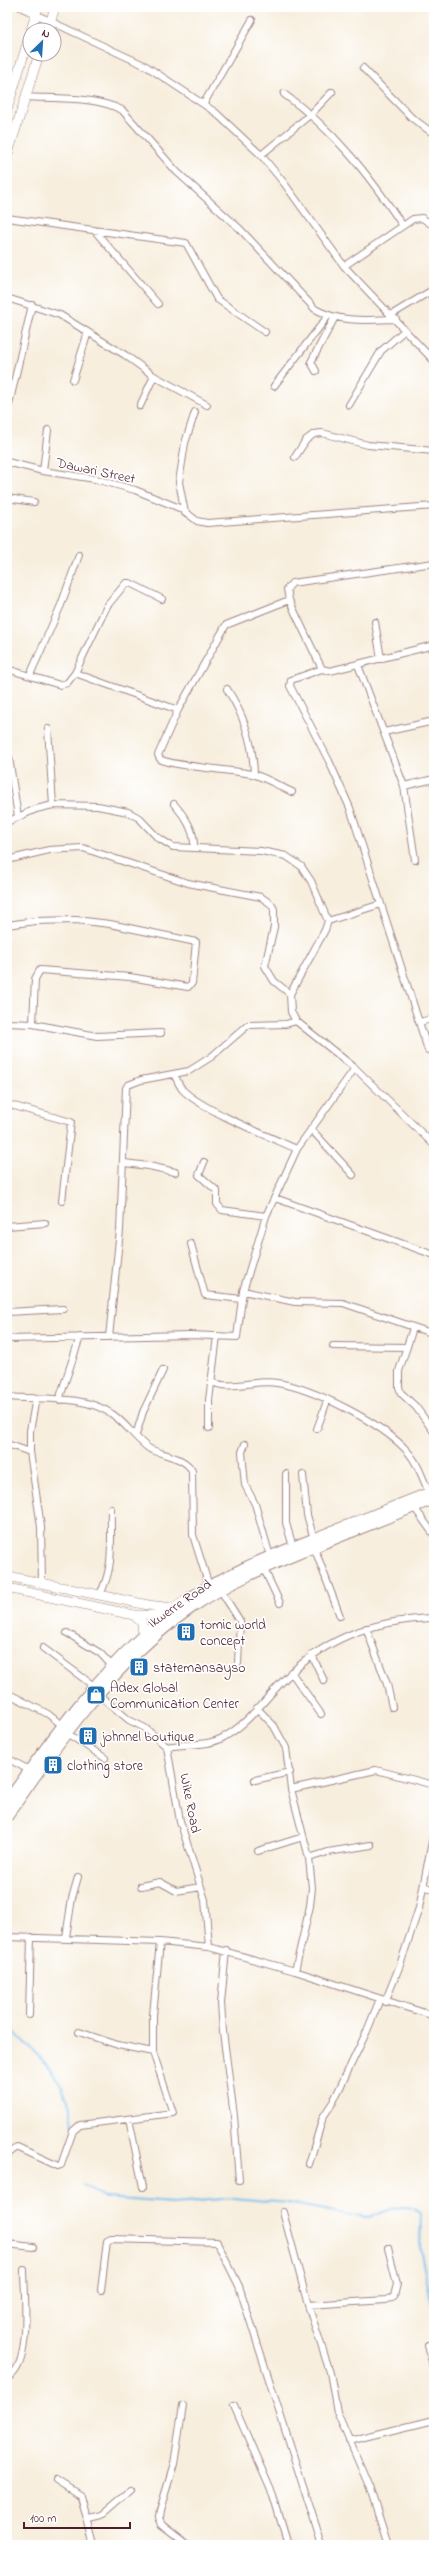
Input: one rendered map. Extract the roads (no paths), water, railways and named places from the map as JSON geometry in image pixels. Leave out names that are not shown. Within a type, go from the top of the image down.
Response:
[{"type":"main road","name":"Ikwerre Road","points":[[7,1802],[29,1770],[97,1691],[113,1667],[160,1618],[209,1586],[270,1556],[293,1547],[314,1543],[414,1507],[432,1494]]},
{"type":"main road","name":"Ikwerre Road","points":[[97,1691],[155,1636],[188,1610],[263,1567],[314,1543],[432,1494]]},
{"type":"main road","name":"Ikwerre Road","points":[[7,1817],[65,1730]]},
{"type":"street","points":[[20,7],[37,11],[46,22]]},
{"type":"street","points":[[50,22],[55,7]]},
{"type":"street","points":[[34,22],[37,11]]},
{"type":"street","points":[[204,103],[252,20]]},
{"type":"street","points":[[62,30],[85,36],[146,66],[204,103],[233,128],[261,155],[304,208],[344,266],[394,317],[434,361]]},
{"type":"street","points":[[7,110],[9,96],[22,58]]},
{"type":"street","points":[[7,157],[36,62]]},
{"type":"street","points":[[363,68],[412,118],[434,134]]},
{"type":"street","points":[[261,155],[311,114],[332,92]]},
{"type":"street","points":[[284,94],[311,114],[361,165],[403,226]]},
{"type":"street","points":[[25,97],[96,102],[122,110],[177,172],[240,229],[315,309],[328,316],[394,317],[434,290]]},
{"type":"street","points":[[7,218],[186,243],[217,299],[265,332]]},
{"type":"street","points":[[344,266],[403,226],[418,218],[428,220],[434,226]]},
{"type":"street","points":[[94,230],[158,304]]},
{"type":"street","points":[[7,298],[60,315],[154,376],[207,404]]},
{"type":"street","points":[[7,413],[32,305]]},
{"type":"street","points":[[274,386],[328,316]]},
{"type":"street","points":[[316,371],[311,362],[335,317]]},
{"type":"street","points":[[349,405],[381,351],[405,330]]},
{"type":"street","points":[[73,380],[88,332]]},
{"type":"street","points":[[140,406],[154,376]]},
{"type":"street","points":[[185,513],[179,482],[185,443],[195,412]]},
{"type":"street","points":[[43,472],[48,430]]},
{"type":"street","points":[[295,457],[306,440],[314,434],[322,433],[368,445],[434,451]]},
{"type":"street","name":"Dawari Street","points":[[7,462],[43,472],[96,479],[135,490],[185,513],[197,521],[256,520],[434,506]]},
{"type":"street","points":[[7,498],[34,502]]},
{"type":"street","points":[[30,675],[61,605],[79,555]]},
{"type":"street","points":[[322,669],[289,600],[287,589],[292,583],[434,563]]},
{"type":"street","points":[[7,669],[63,685],[67,684],[75,673],[107,606],[126,584],[130,583],[162,599]]},
{"type":"street","points":[[289,600],[226,625],[178,710],[158,755],[160,759],[170,764],[201,766],[254,774],[292,792]]},
{"type":"street","points":[[375,622],[381,659]]},
{"type":"street","points":[[428,1050],[350,808],[329,761],[290,686],[291,680],[322,669],[330,671],[358,665],[434,645]]},
{"type":"street","points":[[358,665],[404,786],[416,860]]},
{"type":"street","points":[[75,673],[178,710]]},
{"type":"street","points":[[227,689],[241,711],[249,735],[254,774]]},
{"type":"street","points":[[384,732],[434,721]]},
{"type":"street","points":[[48,729],[53,806]]},
{"type":"street","points":[[9,758],[18,817]]},
{"type":"street","points":[[404,786],[434,779]]},
{"type":"street","points":[[174,804],[191,827],[195,840],[194,848]]},
{"type":"street","points":[[7,822],[53,806],[98,806],[128,812],[139,818],[165,843],[173,847],[239,848],[276,852],[286,856],[301,866],[311,881],[328,921],[325,930],[290,994],[291,1012],[296,1021],[355,1068],[434,1145]]},
{"type":"street","points":[[7,860],[41,851],[83,848],[188,883],[261,897],[271,904],[274,918],[265,966],[274,981],[290,994]]},
{"type":"street","points":[[328,921],[381,904]]},
{"type":"street","points":[[7,925],[36,921],[76,920],[110,924],[196,942],[192,982],[188,987],[130,977],[40,970],[35,979],[32,1024]]},
{"type":"street","points":[[420,1022],[434,1018]]},
{"type":"street","points":[[110,1337],[119,1251],[124,1163],[126,1088],[128,1085],[141,1080],[160,1075],[175,1076],[189,1071],[207,1060],[248,1025],[286,1024],[296,1021]]},
{"type":"street","points":[[7,1023],[32,1024],[98,1036],[161,1033]]},
{"type":"street","points":[[7,1339],[80,1337],[237,1337],[243,1291],[266,1216],[297,1149],[355,1068]]},
{"type":"street","points":[[175,1076],[183,1090],[192,1097],[236,1122],[297,1149]]},
{"type":"street","points":[[7,1104],[71,1122],[62,1201]]},
{"type":"street","points":[[311,1129],[354,1175]]},
{"type":"street","points":[[204,1162],[199,1175],[215,1187],[217,1191],[217,1204],[222,1210],[266,1216]]},
{"type":"street","points":[[124,1163],[150,1166],[175,1172]]},
{"type":"street","points":[[275,1198],[434,1255]]},
{"type":"street","points":[[7,1226],[45,1223]]},
{"type":"street","points":[[191,1244],[205,1295],[242,1299]]},
{"type":"street","points":[[243,1291],[295,1302],[343,1303],[434,1334]]},
{"type":"street","points":[[7,1312],[63,1309]]},
{"type":"street","points":[[413,1328],[399,1371],[399,1387],[401,1394],[416,1407],[434,1432]]},
{"type":"street","points":[[209,1428],[211,1382],[217,1336]]},
{"type":"street","points":[[59,1400],[80,1337]]},
{"type":"street","points":[[333,1346],[407,1347]]},
{"type":"street","points":[[136,1435],[143,1412],[164,1370]]},
{"type":"street","points":[[211,1382],[234,1386],[277,1383],[289,1385],[360,1415],[400,1444],[413,1460],[432,1494]]},
{"type":"street","points":[[7,1397],[59,1400],[96,1406],[112,1414],[147,1447],[190,1466],[193,1496],[192,1534],[209,1586]]},
{"type":"street","points":[[36,1398],[30,1430],[30,1452],[41,1527],[42,1583]]},
{"type":"street","points":[[317,1429],[327,1401]]},
{"type":"street","points":[[7,1444],[30,1452]]},
{"type":"street","points":[[245,1444],[242,1452],[244,1484],[255,1504],[270,1556]]},
{"type":"street","points":[[286,1474],[286,1523],[293,1547]]},
{"type":"street","points":[[303,1475],[307,1515],[314,1543],[340,1616]]},
{"type":"street","points":[[414,1507],[434,1535]]},
{"type":"street","points":[[100,1594],[109,1576],[111,1565],[111,1508]]},
{"type":"street","points":[[263,1567],[280,1604]]},
{"type":"street","points":[[7,1576],[148,1605],[188,1610]]},
{"type":"street","points":[[7,1588],[134,1615],[174,1621]]},
{"type":"street","points":[[221,1591],[240,1621],[238,1663]]},
{"type":"street","points":[[148,1605],[160,1618]]},
{"type":"street","points":[[134,1615],[142,1623],[143,1636]]},
{"type":"street","points":[[155,1636],[160,1618]]},
{"type":"street","points":[[43,1648],[97,1691],[129,1720],[145,1728],[167,1747],[218,1740],[246,1720],[290,1672],[312,1655],[349,1634],[366,1628],[389,1623],[434,1618]]},
{"type":"street","points":[[366,1628],[387,1684],[392,1707]]},
{"type":"street","points":[[67,1633],[100,1653],[113,1667]]},
{"type":"street","points":[[312,1655],[324,1681]]},
{"type":"street","points":[[290,1672],[321,1714]]},
{"type":"street","points":[[7,1693],[48,1714],[65,1730],[105,1758]]},
{"type":"street","points":[[257,1708],[281,1737],[290,1772],[291,1789],[309,1858],[312,1888],[310,1906],[295,1971]]},
{"type":"street","name":"Wike Road","points":[[167,1747],[180,1821],[205,1900],[209,1947]]},
{"type":"street","points":[[7,1758],[29,1770]]},
{"type":"street","points":[[291,1789],[376,1770],[434,1785]]},
{"type":"street","points":[[255,1780],[290,1772]]},
{"type":"street","points":[[309,2164],[323,2117],[333,2102],[367,2032],[410,1936],[424,1886],[434,1831]]},
{"type":"street","points":[[258,1851],[303,1837]]},
{"type":"street","points":[[309,1858],[328,1852],[371,1844]]},
{"type":"street","points":[[66,1937],[72,1898],[78,1877]]},
{"type":"street","points":[[141,1886],[160,1882],[176,1891],[201,1887]]},
{"type":"street","points":[[424,1886],[434,1890]]},
{"type":"street","points":[[7,1936],[66,1937],[160,1942],[226,1950],[434,2016]]},
{"type":"street","points":[[29,2015],[31,1937]]},
{"type":"street","points":[[7,2155],[17,2147],[58,2166],[62,2165],[72,2131],[80,2125],[173,2112],[153,2052],[153,2014],[160,1942]]},
{"type":"street","points":[[226,1950],[221,2003],[239,2180]]},
{"type":"street","points":[[79,2032],[118,2045],[153,2052]]},
{"type":"street","points":[[129,2119],[132,2142],[143,2187]]},
{"type":"street","points":[[283,2212],[308,2305],[330,2372],[337,2412],[369,2486],[388,2545]]},
{"type":"street","points":[[101,2290],[104,2254],[107,2241],[111,2239],[217,2242],[239,2286],[322,2545]]},
{"type":"street","points":[[7,2244],[33,2247]]},
{"type":"street","points":[[308,2305],[386,2300],[394,2296],[397,2284],[388,2248]]},
{"type":"street","points":[[7,2378],[18,2368],[25,2339],[24,2270]]},
{"type":"street","points":[[428,2344],[434,2371]]},
{"type":"street","points":[[183,2406],[174,2464],[159,2518],[162,2524],[189,2545]]},
{"type":"street","points":[[234,2406],[273,2495],[288,2545]]},
{"type":"street","points":[[349,2441],[434,2420]]},
{"type":"street","points":[[56,2480],[81,2496],[89,2519],[94,2545]]},
{"type":"street","points":[[89,2519],[101,2516],[130,2491]]},
{"type":"waterway","points":[[7,2026],[41,2058],[59,2081],[70,2108],[73,2125]]},
{"type":"waterway","points":[[83,2185],[105,2198],[172,2203],[234,2198],[288,2203],[366,2218],[402,2206],[409,2206],[416,2209],[421,2214],[420,2249],[434,2313]]},
{"type":"place","name":"tomic world concept","points":[[186,1632]]},
{"type":"place","name":"statemansayso","points":[[139,1667]]},
{"type":"place","name":"Adex Global Communication Center","points":[[96,1695]]},
{"type":"place","name":"johnnel boutique","points":[[88,1736]]},
{"type":"place","name":"clothing store","points":[[53,1765]]}]
